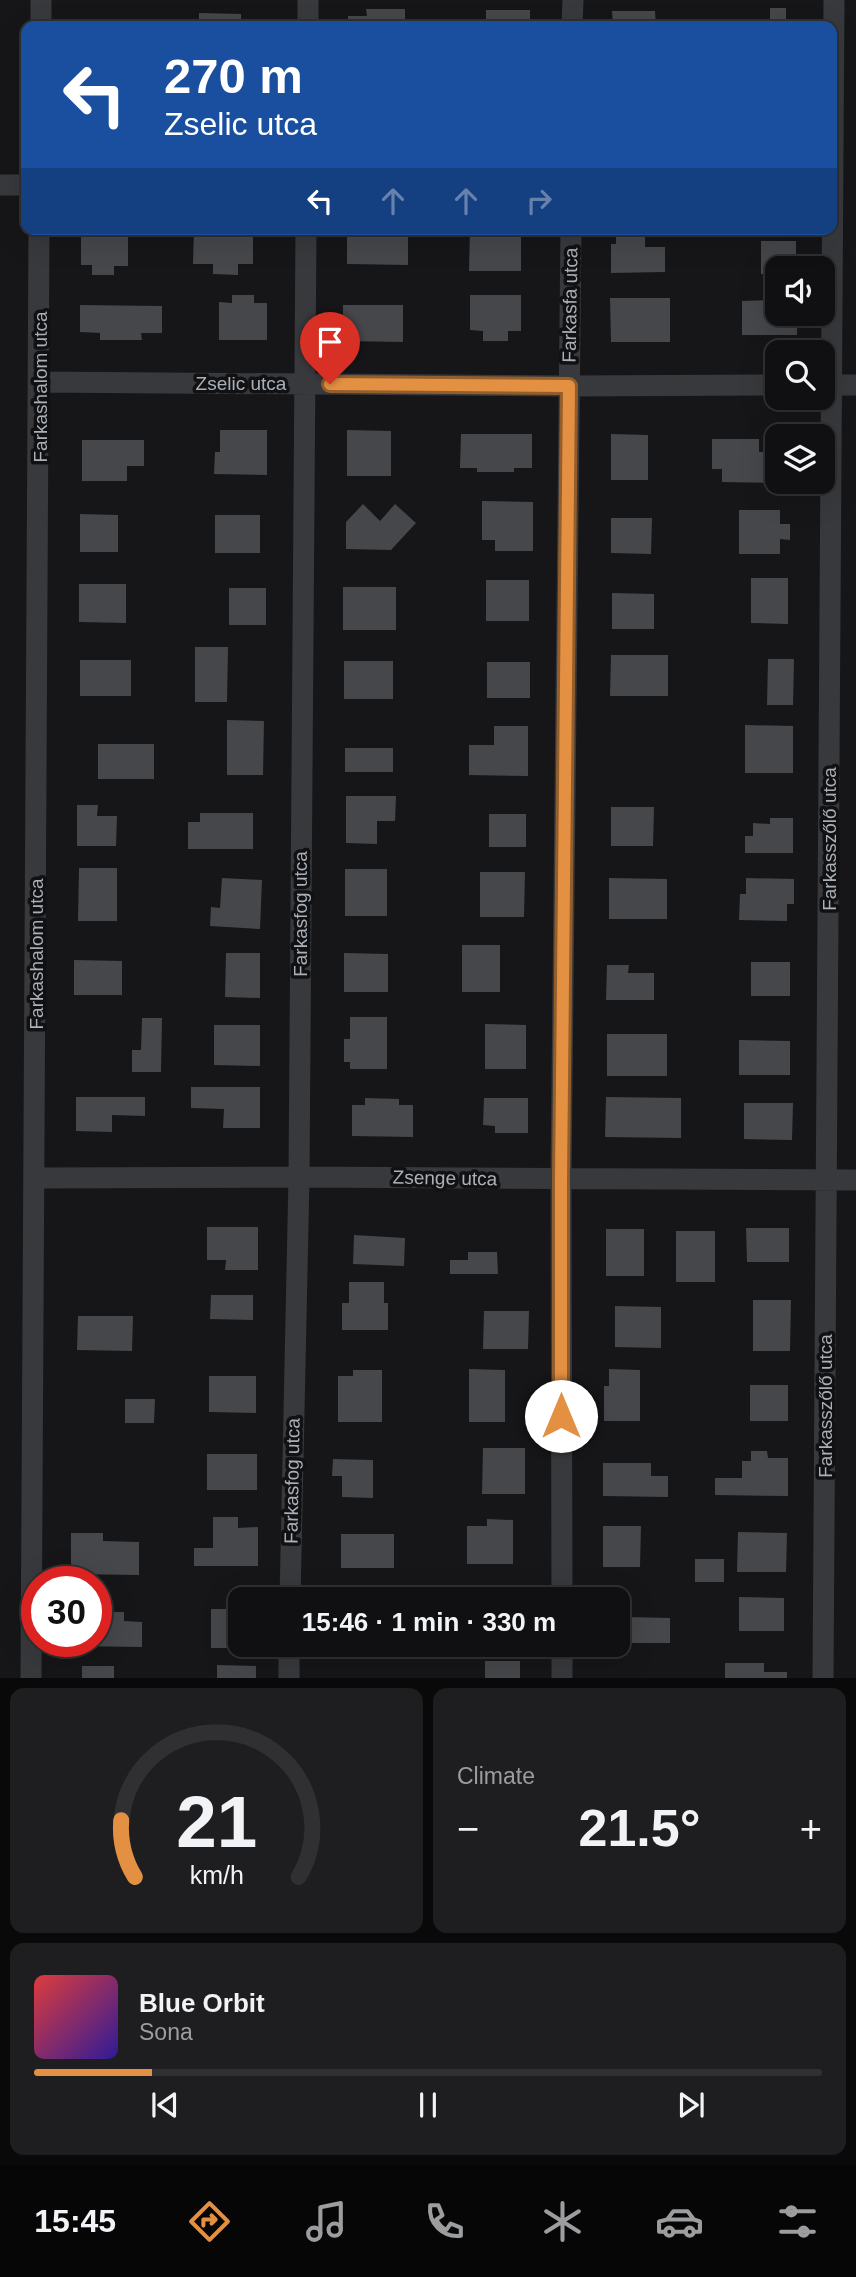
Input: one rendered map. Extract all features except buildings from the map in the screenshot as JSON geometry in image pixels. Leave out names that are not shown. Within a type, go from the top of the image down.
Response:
[{"type":"street","points":[[41,0],[41,21]]},
{"type":"street","points":[[308,21],[309,0]]},
{"type":"street","points":[[572,21],[573,0]]},
{"type":"street","name":"Farkasszőlő utca","points":[[834,0],[834,21]]},
{"type":"street","points":[[0,185],[21,185]]},
{"type":"street","name":"Farkashalom utca","points":[[31,1678],[39,235]]},
{"type":"street","name":"Farkasfog utca","points":[[290,1587],[299,1177],[306,235]]},
{"type":"street","name":"Farkasfa utca","points":[[562,1587],[561,1180],[570,235]]},
{"type":"street","name":"Farkasszőlő utca","points":[[828,340],[830,235]]},
{"type":"street","name":"Zselic utca","points":[[40,382],[765,385]]},
{"type":"street","points":[[835,385],[856,385]]},
{"type":"street","name":"Farkasszőlő utca","points":[[824,1678],[827,410]]},
{"type":"street","name":"Zsenge utca","points":[[34,1178],[856,1180]]},
{"type":"street","points":[[289,1657],[289,1678]]},
{"type":"street","points":[[562,1657],[562,1678]]},
{"type":"route","points":[[330,384],[569,386],[561,1416]]}]
